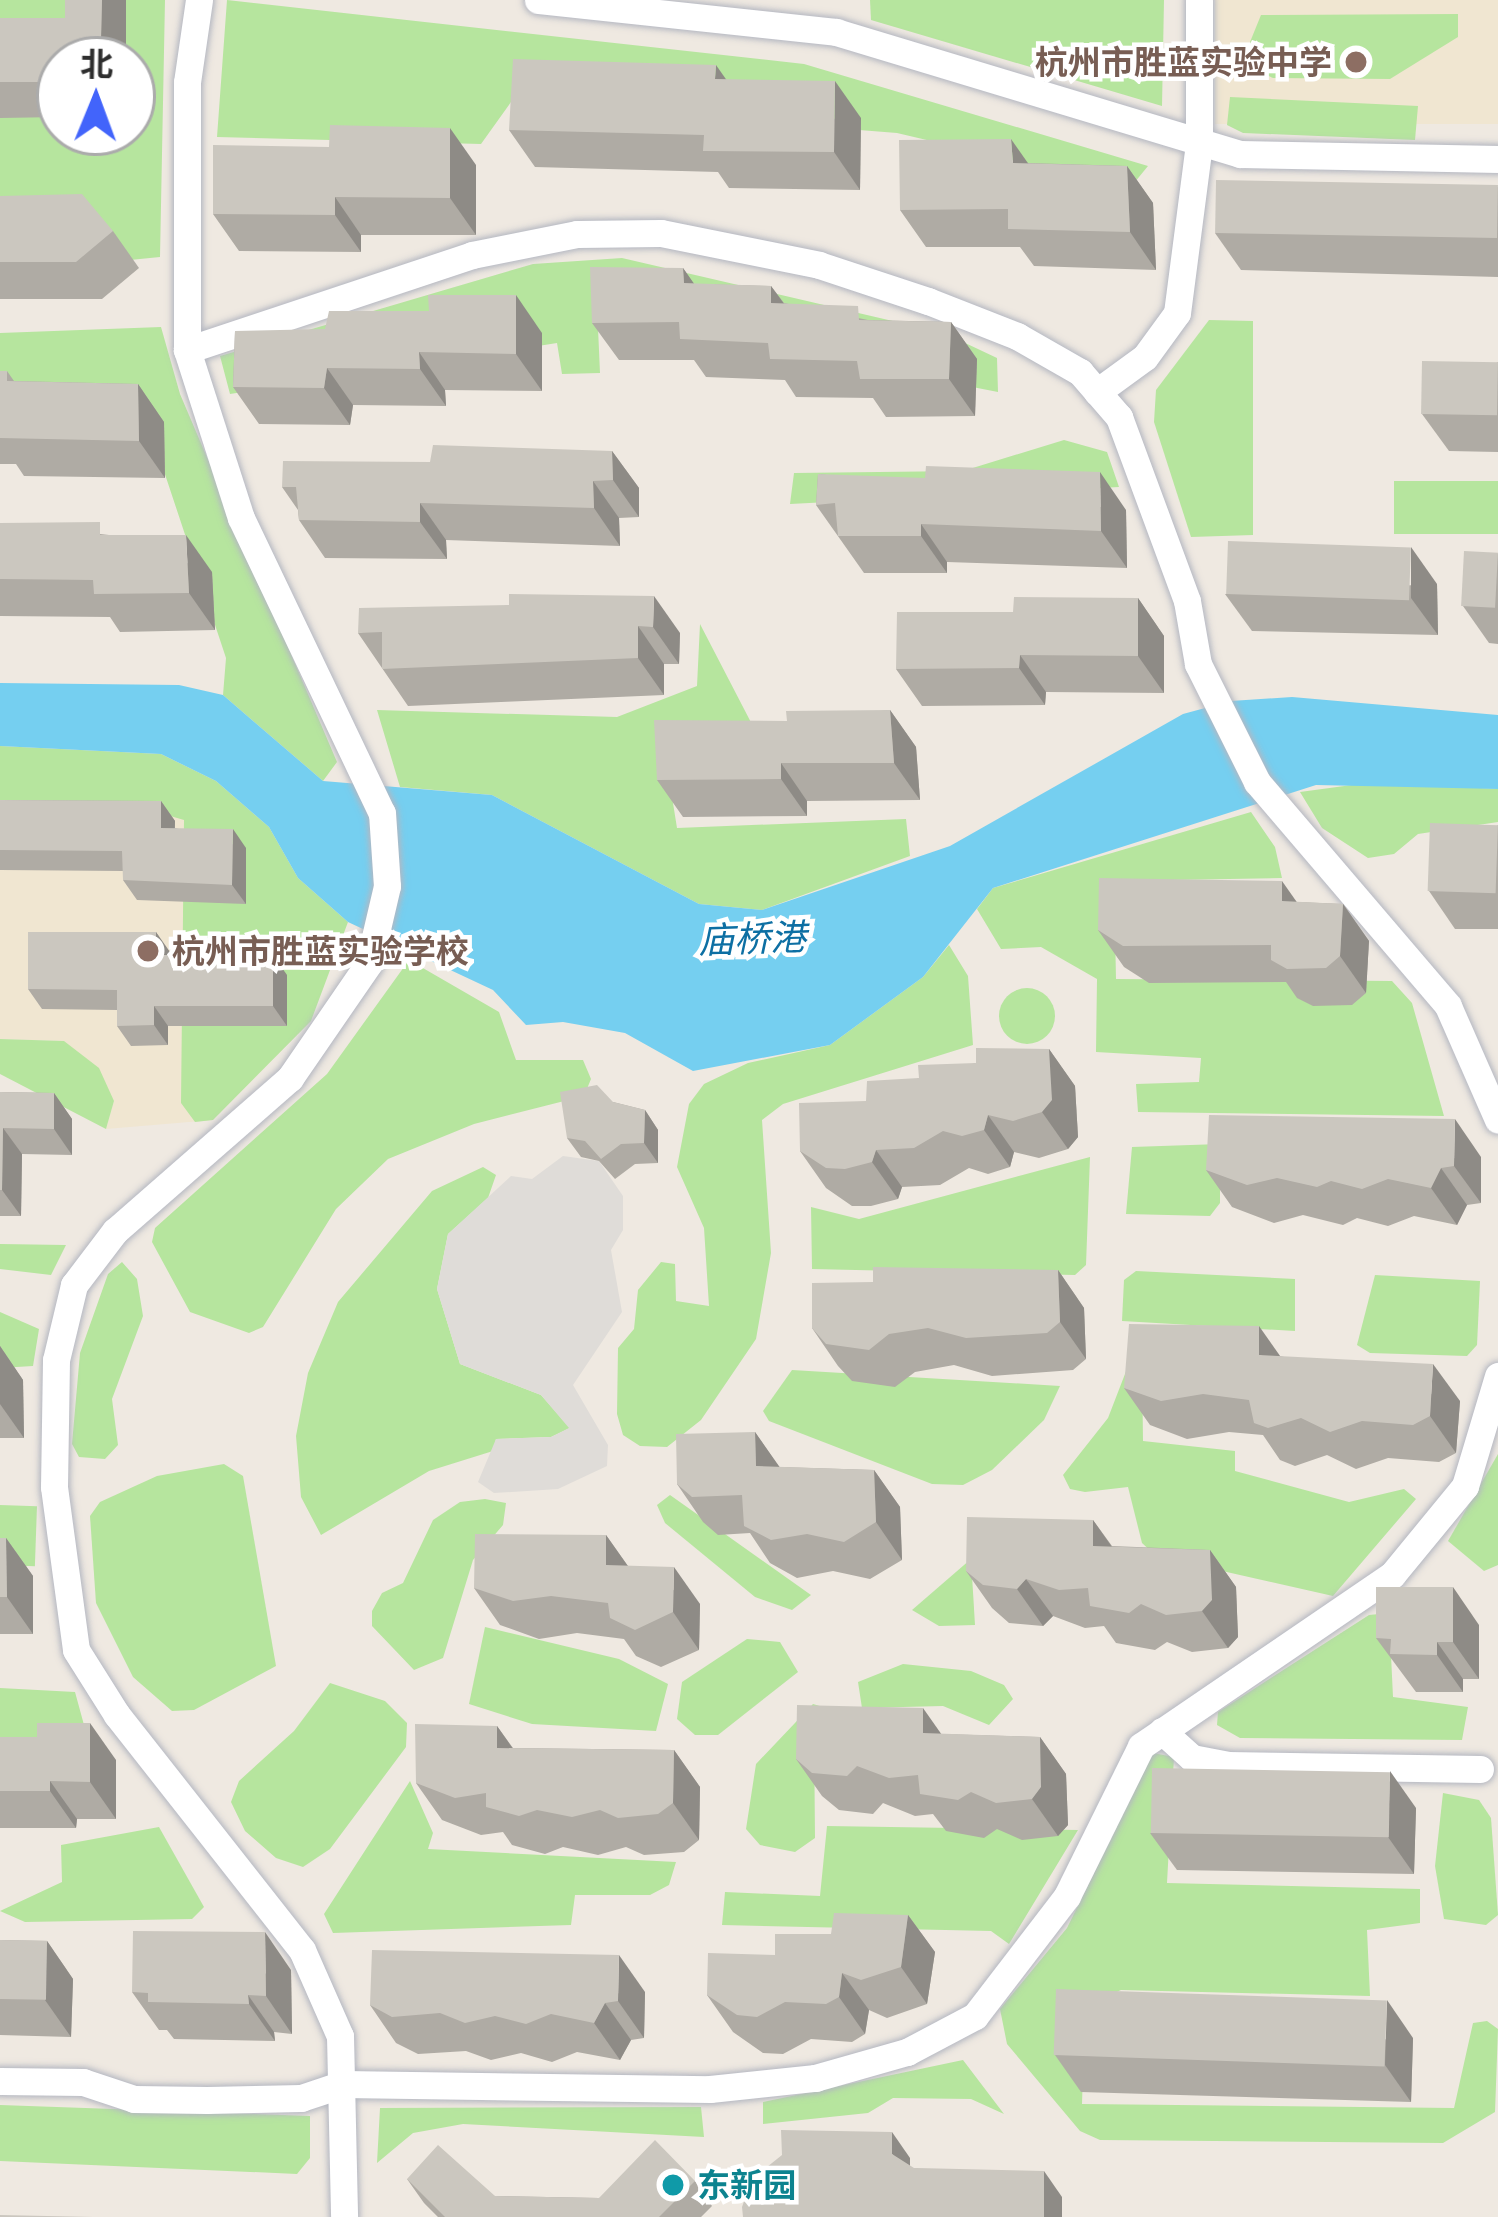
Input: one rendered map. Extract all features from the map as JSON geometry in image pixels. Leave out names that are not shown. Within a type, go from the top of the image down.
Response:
[{"type":"street","points":[[199,0],[188,82],[187,350],[241,518],[343,721],[382,813],[387,886],[356,985],[290,1078],[115,1231],[74,1285],[56,1360],[54,1486],[76,1650],[117,1715],[302,1950],[340,2036],[344,2217]]},
{"type":"street","points":[[538,0],[836,32],[1240,154],[1498,159]]},
{"type":"street","points":[[1097,392],[1144,357],[1177,313],[1199,142],[1199,0]]},
{"type":"street","points":[[187,350],[472,255],[577,234],[661,233],[819,265],[928,301],[1017,335],[1081,372],[1119,417],[1186,602],[1205,679],[1257,782],[1448,1006],[1498,1120]]},
{"type":"street","points":[[0,2081],[83,2082],[134,2099],[207,2100],[301,2098],[343,2084],[710,2089],[815,2078],[908,2052],[976,2016],[1067,1897],[1141,1746],[1392,1575],[1465,1486],[1498,1376]]},
{"type":"street","points":[[1162,1731],[1192,1758],[1227,1765],[1480,1769]]},
{"type":"shaded area","name":"杭州市胜蓝实验中学","points":[[1215,0],[1498,0],[1498,124],[1215,124]]},
{"type":"shaded area","name":"杭州市胜蓝实验学校","points":[[0,807],[143,808],[184,819],[311,1021],[213,1120],[106,1129],[114,1101],[64,1041],[0,1039]]},
{"type":"shaded area","points":[[563,1156],[599,1161],[623,1196],[623,1230],[611,1250],[622,1312],[573,1385],[608,1445],[607,1466],[558,1489],[494,1493],[478,1482],[496,1439],[551,1437],[569,1428],[541,1395],[460,1364],[437,1289],[448,1234],[511,1176],[532,1179]]},
{"type":"green space","points":[[0,0],[165,0],[160,257],[100,263],[0,257]]},
{"type":"green space","points":[[227,0],[804,64],[1148,166],[1130,188],[897,133],[511,102],[481,144],[217,137]]},
{"type":"green space","points":[[870,0],[1164,0],[1162,106],[871,20]]},
{"type":"green space","points":[[1458,14],[1458,37],[1390,79],[1273,78],[1255,70],[1250,42],[1261,15]]},
{"type":"green space","points":[[1230,97],[1418,106],[1415,140],[1243,133],[1227,125]]},
{"type":"green space","points":[[622,258],[944,333],[997,358],[998,392],[638,322],[598,328],[600,373],[562,374],[557,343],[230,394],[220,356],[533,264]]},
{"type":"green space","points":[[1209,320],[1253,321],[1253,535],[1191,537],[1154,422],[1156,390]]},
{"type":"green space","points":[[161,327],[180,394],[337,762],[323,781],[223,695],[226,658],[139,396],[0,397],[0,333]]},
{"type":"green space","points":[[1064,440],[1107,452],[1119,487],[790,504],[794,473],[963,471]]},
{"type":"green space","points":[[1394,481],[1498,481],[1498,534],[1394,534]]},
{"type":"green space","points":[[700,624],[757,734],[664,747],[677,828],[906,819],[910,856],[762,910],[699,904],[492,795],[400,787],[377,710],[617,717],[697,686]]},
{"type":"green space","points":[[0,746],[161,754],[216,781],[269,827],[298,878],[348,922],[311,1021],[213,1120],[195,1122],[181,1103],[184,820],[143,808],[0,807]]},
{"type":"green space","points":[[1374,782],[1498,789],[1498,822],[1418,834],[1394,854],[1368,858],[1322,828],[1300,792]]},
{"type":"green space","points":[[1251,812],[1275,847],[1282,878],[1114,881],[1116,979],[1392,981],[1412,1003],[1444,1116],[1138,1112],[1136,1084],[1199,1082],[1201,1058],[1096,1052],[1097,979],[1041,947],[1001,949],[977,909],[993,888]]},
{"type":"green space","points":[[949,945],[968,976],[973,1045],[783,1104],[762,1120],[771,1253],[756,1339],[701,1420],[667,1447],[640,1446],[623,1435],[617,1414],[618,1348],[634,1329],[638,1290],[661,1262],[675,1264],[676,1301],[709,1306],[704,1228],[677,1167],[689,1104],[704,1084],[748,1063],[830,1045],[923,977]]},
{"type":"green space","points":[[409,960],[499,1012],[516,1060],[583,1060],[591,1079],[584,1096],[474,1124],[388,1159],[336,1209],[263,1327],[249,1333],[190,1312],[152,1242],[155,1228],[327,1074]]},
{"type":"green space","points":[[1027,988],[1047,996],[1055,1016],[1047,1036],[1027,1044],[1007,1036],[999,1016],[1007,996]]},
{"type":"green space","points":[[0,1039],[64,1041],[99,1068],[114,1101],[106,1129],[0,1074]]},
{"type":"green space","points":[[1220,1144],[1220,1203],[1210,1216],[1126,1214],[1132,1147]]},
{"type":"green space","points":[[1090,1157],[1086,1265],[1075,1275],[812,1269],[811,1207],[859,1219]]},
{"type":"green space","points":[[483,1167],[496,1175],[488,1198],[448,1234],[437,1289],[460,1364],[541,1395],[570,1428],[551,1437],[496,1439],[493,1451],[429,1471],[321,1535],[301,1497],[296,1436],[308,1373],[338,1302],[432,1191]]},
{"type":"green space","points":[[0,1244],[66,1245],[51,1275],[0,1269]]},
{"type":"green space","points":[[122,1262],[137,1279],[143,1316],[112,1399],[118,1445],[105,1459],[79,1457],[72,1444],[80,1353],[108,1274]]},
{"type":"green space","points":[[1136,1271],[1295,1279],[1295,1331],[1122,1321],[1124,1280]]},
{"type":"green space","points":[[1375,1275],[1480,1281],[1477,1345],[1467,1356],[1370,1353],[1357,1345]]},
{"type":"green space","points":[[0,1312],[39,1329],[33,1366],[0,1368]]},
{"type":"green space","points":[[1130,1361],[1142,1363],[1143,1441],[1235,1451],[1235,1471],[1349,1502],[1404,1489],[1416,1499],[1333,1596],[1156,1556],[1142,1543],[1128,1487],[1085,1492],[1070,1489],[1063,1475],[1108,1418]]},
{"type":"green space","points":[[792,1370],[1060,1386],[1044,1420],[992,1470],[963,1485],[932,1484],[769,1421],[763,1411]]},
{"type":"green space","points":[[1498,1454],[1498,1565],[1484,1571],[1448,1541]]},
{"type":"green space","points":[[224,1464],[243,1476],[276,1666],[194,1710],[172,1711],[133,1677],[96,1603],[90,1516],[100,1502],[157,1476]]},
{"type":"green space","points":[[670,1495],[811,1595],[792,1610],[755,1597],[665,1523],[657,1505]]},
{"type":"green space","points":[[460,1502],[506,1503],[503,1525],[473,1560],[443,1658],[414,1670],[372,1626],[372,1611],[382,1593],[403,1583],[433,1520]]},
{"type":"green space","points":[[0,1505],[37,1506],[35,1566],[0,1565]]},
{"type":"green space","points":[[971,1559],[975,1625],[939,1626],[912,1610]]},
{"type":"green space","points":[[1389,1613],[1393,1697],[1468,1707],[1462,1740],[1240,1738],[1217,1725],[1218,1712],[1369,1615]]},
{"type":"green space","points":[[485,1627],[619,1659],[668,1684],[656,1731],[532,1724],[469,1704]]},
{"type":"green space","points":[[747,1639],[780,1642],[798,1672],[718,1735],[695,1735],[677,1719],[682,1682]]},
{"type":"green space","points":[[903,1664],[971,1671],[1004,1685],[1013,1699],[989,1725],[943,1706],[862,1708],[858,1682]]},
{"type":"green space","points":[[330,1683],[385,1701],[407,1723],[406,1747],[330,1849],[303,1867],[276,1858],[245,1831],[231,1802],[239,1781],[294,1731]]},
{"type":"green space","points":[[0,1688],[75,1692],[87,1736],[0,1739]]},
{"type":"green space","points":[[813,1704],[846,1714],[814,1728],[815,1838],[795,1852],[760,1845],[746,1829],[756,1764]]},
{"type":"green space","points":[[1153,1753],[1174,1757],[1167,1883],[1420,1889],[1420,1923],[1367,1930],[1370,1996],[1121,1990],[1085,2006],[1082,2104],[1454,2108],[1473,2023],[1487,2021],[1498,2029],[1495,2112],[1443,2143],[1100,2140],[1080,2131],[1007,2044],[1000,2009],[1067,1928]]},
{"type":"green space","points":[[410,1781],[433,1833],[428,1849],[676,1862],[669,1885],[650,1895],[575,1895],[571,1925],[333,1933],[324,1914]]},
{"type":"green space","points":[[1443,1793],[1479,1800],[1491,1818],[1498,1915],[1486,1925],[1444,1919],[1435,1866]]},
{"type":"green space","points":[[827,1826],[1078,1830],[1009,1944],[991,1931],[722,1925],[725,1892],[820,1896]]},
{"type":"green space","points":[[159,1827],[204,1907],[192,1919],[25,1922],[0,1911],[62,1882],[61,1845]]},
{"type":"green space","points":[[963,2060],[1004,2114],[971,2099],[893,2098],[868,2113],[763,2124],[763,2102]]},
{"type":"green space","points":[[0,2105],[310,2116],[310,2158],[297,2174],[0,2161]]},
{"type":"green space","points":[[701,2107],[704,2137],[463,2124],[413,2133],[377,2163],[380,2108]]},
{"type":"water","name":"庙桥港","points":[[0,683],[179,685],[223,695],[323,781],[492,795],[699,904],[762,910],[950,846],[1183,714],[1231,701],[1292,697],[1498,715],[1498,789],[1316,785],[993,888],[923,977],[830,1045],[693,1071],[625,1033],[563,1022],[526,1025],[493,990],[348,922],[298,878],[269,827],[216,781],[161,754],[0,746]]},
{"type":"building","points":[[65,0],[102,0],[101,36],[36,36],[36,82],[0,82],[0,18],[65,18]]},
{"type":"building","points":[[513,59],[716,65],[715,79],[835,81],[834,152],[703,151],[704,135],[509,130]]},
{"type":"building","points":[[330,125],[450,128],[450,198],[335,197],[335,215],[213,214],[213,145],[329,147]]},
{"type":"building","points":[[1011,139],[1013,163],[1127,166],[1130,232],[1008,229],[1008,209],[900,210],[899,140]]},
{"type":"building","points":[[1216,180],[1498,185],[1497,238],[1215,233]]},
{"type":"building","points":[[82,194],[113,231],[76,262],[0,262],[0,196]]},
{"type":"building","points":[[590,267],[683,268],[684,283],[771,286],[771,303],[858,306],[859,320],[951,322],[949,379],[860,379],[857,361],[770,359],[768,343],[680,339],[679,322],[592,323]]},
{"type":"building","points":[[428,295],[516,295],[516,354],[419,352],[420,369],[327,368],[324,388],[233,387],[235,331],[325,329],[329,311],[429,311]]},
{"type":"building","points":[[1422,361],[1498,362],[1497,415],[1421,414]]},
{"type":"building","points":[[0,371],[7,371],[7,381],[138,384],[139,441],[0,438]]},
{"type":"building","points":[[433,445],[612,451],[613,480],[593,481],[594,508],[420,503],[420,522],[299,520],[296,487],[282,487],[283,461],[430,462]]},
{"type":"building","points":[[926,466],[1100,472],[1101,531],[921,524],[921,536],[838,536],[835,503],[816,505],[818,474],[925,478]]},
{"type":"building","points":[[100,522],[100,535],[186,535],[189,593],[94,594],[93,580],[0,579],[0,523]]},
{"type":"building","points":[[1228,541],[1411,547],[1409,600],[1226,594]]},
{"type":"building","points":[[1464,551],[1498,553],[1495,608],[1461,606]]},
{"type":"building","points":[[509,594],[654,596],[653,627],[638,626],[638,658],[382,669],[382,632],[358,633],[359,608],[509,605]]},
{"type":"building","points":[[1014,597],[1138,598],[1138,656],[1020,655],[1019,668],[896,669],[897,612],[1013,612]]},
{"type":"building","points":[[890,710],[894,763],[781,763],[781,779],[657,780],[654,720],[787,721],[786,711]]},
{"type":"building","points":[[0,800],[161,801],[161,828],[233,829],[232,885],[123,880],[122,851],[0,850]]},
{"type":"building","points":[[1430,823],[1498,825],[1496,893],[1428,891]]},
{"type":"building","points":[[1099,878],[1282,881],[1282,901],[1343,904],[1340,956],[1326,968],[1287,969],[1271,960],[1271,945],[1123,946],[1098,930]]},
{"type":"building","points":[[28,932],[156,932],[156,955],[273,955],[273,1006],[154,1006],[154,1025],[117,1026],[117,990],[28,989]]},
{"type":"building","points":[[976,1048],[1049,1049],[1052,1100],[1042,1112],[1013,1121],[988,1115],[984,1130],[962,1136],[943,1131],[914,1148],[876,1150],[872,1162],[845,1169],[826,1168],[800,1151],[799,1103],[866,1101],[867,1081],[919,1078],[918,1065],[976,1063]]},
{"type":"building","points":[[597,1085],[613,1102],[645,1110],[644,1143],[621,1144],[601,1159],[585,1141],[567,1138],[560,1092]]},
{"type":"building","points":[[0,1092],[54,1093],[54,1129],[3,1128],[2,1190],[0,1190]]},
{"type":"building","points":[[1209,1115],[1455,1119],[1454,1166],[1441,1168],[1431,1188],[1388,1179],[1362,1189],[1331,1181],[1317,1187],[1277,1178],[1247,1185],[1206,1170]]},
{"type":"building","points":[[873,1267],[1058,1270],[1060,1322],[1047,1333],[966,1338],[928,1328],[889,1334],[869,1350],[826,1344],[812,1328],[812,1283],[873,1282]]},
{"type":"building","points":[[1129,1324],[1259,1326],[1259,1355],[1433,1364],[1430,1416],[1413,1425],[1362,1421],[1330,1432],[1301,1418],[1268,1428],[1254,1423],[1249,1400],[1203,1394],[1161,1401],[1124,1388]]},
{"type":"building","points":[[755,1432],[756,1466],[874,1470],[876,1522],[844,1542],[807,1534],[771,1540],[744,1526],[742,1495],[692,1497],[677,1484],[676,1434]]},
{"type":"building","points":[[967,1517],[1093,1520],[1093,1546],[1210,1550],[1212,1600],[1202,1611],[1166,1615],[1141,1604],[1129,1613],[1090,1606],[1088,1588],[1059,1590],[1026,1579],[1017,1589],[983,1585],[966,1571]]},
{"type":"building","points":[[475,1534],[606,1535],[606,1565],[674,1567],[673,1612],[635,1630],[610,1618],[608,1603],[551,1596],[513,1601],[474,1588]]},
{"type":"building","points":[[0,1538],[6,1538],[7,1597],[0,1597]]},
{"type":"building","points":[[1376,1587],[1453,1587],[1453,1642],[1437,1642],[1437,1655],[1390,1654],[1391,1639],[1376,1638]]},
{"type":"building","points":[[797,1705],[923,1708],[923,1733],[1040,1737],[1041,1787],[1032,1799],[996,1803],[971,1792],[958,1800],[920,1794],[918,1775],[889,1778],[857,1766],[847,1776],[812,1773],[796,1759]]},
{"type":"building","points":[[37,1723],[90,1723],[90,1782],[50,1781],[50,1791],[0,1791],[0,1737],[37,1737]]},
{"type":"building","points":[[415,1724],[497,1726],[497,1748],[674,1750],[673,1803],[658,1814],[618,1818],[600,1810],[572,1817],[537,1810],[519,1816],[486,1807],[486,1793],[455,1798],[416,1783]]},
{"type":"building","points":[[1152,1768],[1390,1772],[1389,1837],[1151,1833]]},
{"type":"building","points":[[834,1913],[908,1915],[901,1967],[861,1980],[842,1973],[839,1997],[826,2004],[785,2002],[757,2017],[737,2015],[707,1995],[708,1953],[775,1955],[775,1934],[831,1934]]},
{"type":"building","points":[[133,1931],[265,1932],[266,1996],[248,1995],[249,2004],[148,2002],[148,1993],[132,1992]]},
{"type":"building","points":[[0,1940],[47,1941],[46,2000],[0,1999]]},
{"type":"building","points":[[372,1950],[619,1955],[618,2001],[605,2003],[594,2023],[551,2014],[526,2024],[495,2016],[465,2023],[440,2013],[392,2017],[370,2005]]},
{"type":"building","points":[[1056,1989],[1387,2001],[1384,2067],[1054,2055]]},
{"type":"building","points":[[781,2130],[892,2132],[892,2154],[914,2168],[1044,2171],[1044,2217],[743,2217],[752,2179],[782,2155]]},
{"type":"building","points":[[655,2140],[695,2181],[659,2217],[445,2217],[407,2179],[438,2145],[495,2196],[599,2198]]},
{"type":"building","points":[[0,2215],[93,2217],[0,2217]]},
{"type":"place","name":"杭州市胜蓝实验中学","points":[[1356,62]]},
{"type":"place","name":"杭州市胜蓝实验学校","points":[[148,951]]},
{"type":"place","name":"东新园","points":[[673,2185]]}]
